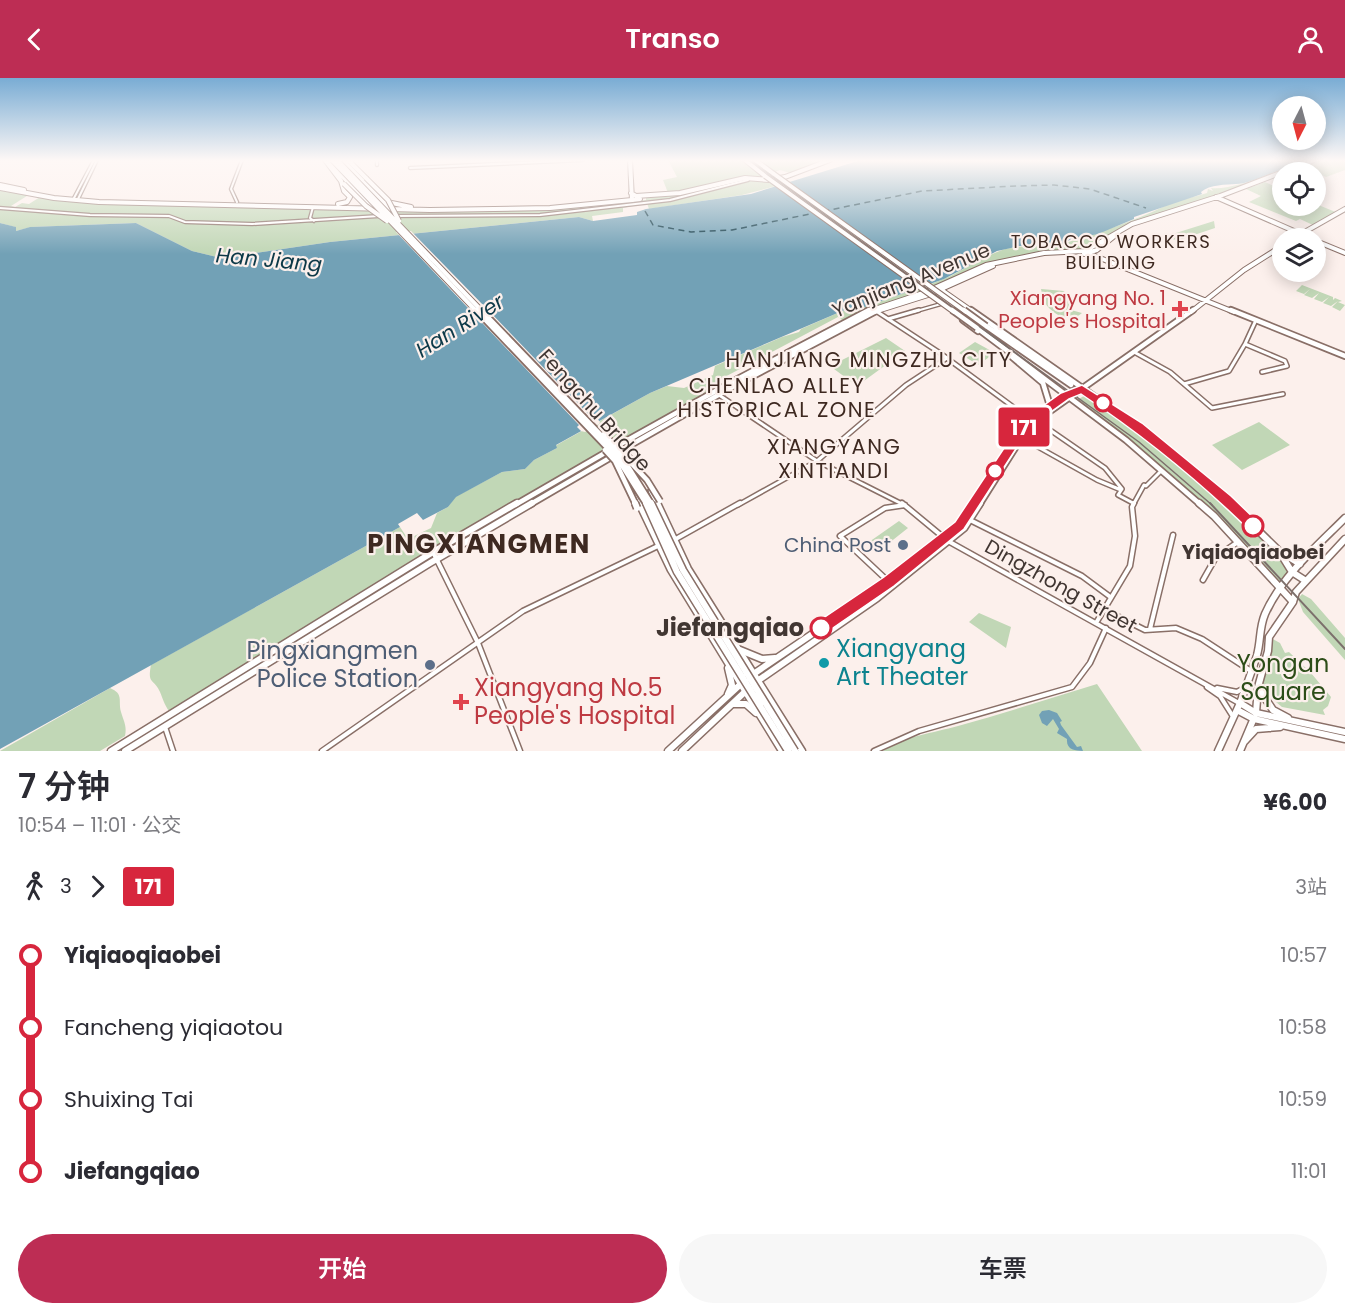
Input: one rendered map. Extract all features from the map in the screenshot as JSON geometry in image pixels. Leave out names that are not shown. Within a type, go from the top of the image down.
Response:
[{"type":"main road","points":[[22,191],[54,198],[99,202],[371,207],[549,206],[632,197],[647,200],[661,195]]},
{"type":"main road","points":[[30,191],[76,198],[338,204],[371,207]]},
{"type":"main road","points":[[338,204],[350,200],[346,191]]},
{"type":"main road","points":[[351,191],[366,206],[399,227]]},
{"type":"main road","points":[[356,191],[371,207]]},
{"type":"main road","name":"Fengchu Bridge","points":[[365,191],[622,457],[642,486],[683,570],[795,751]]},
{"type":"main road","points":[[373,191],[389,207],[550,208],[680,191]]},
{"type":"main road","points":[[379,191],[388,200],[399,227]]},
{"type":"main road","points":[[632,191],[632,197]]},
{"type":"main road","points":[[786,191],[1057,386],[1067,397],[1162,470],[1214,516],[1293,602]]},
{"type":"main road","points":[[798,191],[1065,382],[1082,389]]},
{"type":"main road","name":"Yanjiang Avenue","points":[[1218,198],[1235,191]]},
{"type":"main road","name":"Yanjiang Avenue","points":[[621,447],[876,311],[926,294],[989,267],[1043,255],[1087,252],[1135,225],[1236,191]]},
{"type":"main road","points":[[378,196],[390,203],[411,207]]},
{"type":"main road","points":[[1218,198],[1286,228]]},
{"type":"main road","points":[[1310,228],[1345,208]]},
{"type":"main road","points":[[1326,245],[1345,254]]},
{"type":"main road","points":[[1087,252],[1345,356]]},
{"type":"main road","points":[[668,751],[740,684],[964,528],[1029,426],[1050,406],[1082,389],[1206,301],[1244,270],[1272,252]]},
{"type":"main road","points":[[938,288],[1138,427],[1209,485],[1279,551],[1300,564]]},
{"type":"main road","points":[[926,294],[1037,377],[1047,392],[1050,406]]},
{"type":"main road","name":"Yanjiang Avenue","points":[[125,751],[621,447],[730,383],[866,312],[926,294]]},
{"type":"main road","points":[[1057,386],[1071,391],[1082,389]]},
{"type":"main road","points":[[1050,406],[1058,394],[1057,386]]},
{"type":"main road","points":[[682,751],[758,680],[877,597],[946,540],[960,525],[1026,424],[1067,397]]},
{"type":"main road","points":[[589,425],[627,455],[660,501],[666,520]]},
{"type":"main road","points":[[589,425],[615,461],[637,508],[652,527]]},
{"type":"main road","name":"Fengchu Bridge","points":[[589,425],[618,459],[637,487],[650,510],[677,572],[788,751]]},
{"type":"main road","points":[[621,447],[639,470],[666,520],[688,569],[802,751]]},
{"type":"main road","points":[[608,455],[652,527],[671,570],[782,751]]},
{"type":"main road","name":"Yanjiang Avenue","points":[[111,751],[433,552],[608,455]]},
{"type":"main road","points":[[1218,751],[1246,687],[1258,652],[1257,643],[1263,621],[1280,588],[1292,572],[1345,518]]},
{"type":"main road","points":[[1240,751],[1255,716],[1258,687],[1268,651],[1269,637],[1293,602],[1296,592],[1345,539]]},
{"type":"main road","points":[[1279,551],[1292,572],[1306,581]]},
{"type":"main road","points":[[738,649],[762,659],[777,657]]},
{"type":"main road","points":[[725,660],[732,685],[726,697]]},
{"type":"main road","points":[[765,675],[763,682],[766,694]]},
{"type":"main road","points":[[1258,687],[1262,696],[1274,710],[1293,724],[1345,739]]},
{"type":"main road","points":[[730,705],[741,702],[749,705],[763,720]]},
{"type":"main road","points":[[1239,706],[1255,716],[1345,732]]},
{"type":"main road","points":[[1244,742],[1256,729],[1293,724]]},
{"type":"street","points":[[76,198],[79,191]]},
{"type":"street","points":[[232,191],[237,202]]},
{"type":"street","points":[[0,208],[90,215],[169,216],[185,222],[252,224],[376,216],[540,215],[647,200],[670,200],[702,191]]},
{"type":"street","points":[[314,206],[310,218],[314,221]]},
{"type":"street","points":[[888,319],[940,304]]},
{"type":"street","points":[[876,311],[1105,468],[1121,490]]},
{"type":"street","points":[[1184,384],[1229,371],[1256,320]]},
{"type":"street","points":[[1245,344],[1285,361],[1287,366],[1262,372]]},
{"type":"street","points":[[1134,352],[1170,372],[1212,408],[1283,394]]},
{"type":"street","points":[[321,751],[523,611],[675,539],[817,460],[906,385],[947,358]]},
{"type":"street","name":"Dingzhong Street","points":[[719,394],[817,460],[898,500],[946,540],[1106,628],[1239,706]]},
{"type":"street","points":[[1023,438],[1097,480],[1121,490]]},
{"type":"street","points":[[1096,623],[1130,566],[1135,536],[1133,503],[1144,485],[1146,486],[1162,470]]},
{"type":"street","points":[[1121,490],[1118,495],[1133,503]]},
{"type":"street","points":[[889,582],[840,536],[885,507],[905,505]]},
{"type":"street","points":[[970,520],[1082,576],[1110,597]]},
{"type":"street","points":[[1150,629],[1173,535]]},
{"type":"street","points":[[1203,580],[1207,566],[1217,554],[1238,542]]},
{"type":"street","points":[[433,552],[478,643],[520,751]]},
{"type":"street","points":[[1103,609],[1145,630],[1176,628],[1202,639],[1251,671]]},
{"type":"street","points":[[874,751],[889,741],[1037,694],[1072,687],[1090,663],[1106,628]]},
{"type":"street","points":[[1196,679],[1224,691],[1237,692],[1246,687]]},
{"type":"street","points":[[1196,679],[1220,696],[1232,712],[1233,718]]},
{"type":"street","points":[[164,727],[173,751]]},
{"type":"green space","points":[[0,191],[30,194],[11,206],[15,207],[22,203],[29,204],[40,197],[90,203],[434,209],[576,207],[646,200],[646,198],[668,193],[756,191],[649,209],[647,203],[623,208],[623,212],[592,216],[593,221],[579,217],[330,242],[221,258],[192,251],[136,223],[31,227],[16,231],[15,227],[0,223]]},
{"type":"green space","points":[[1207,191],[1232,191],[1132,224],[1092,249],[1061,251],[986,265],[923,293],[873,308],[664,420],[169,711],[151,679],[151,665],[400,527],[408,539],[431,528],[437,513],[448,507],[455,497],[502,472],[525,469],[534,460],[557,448],[555,446],[650,393],[667,386],[684,388],[713,375],[715,366],[799,332],[801,329],[847,309],[853,310],[944,279],[1005,249],[1065,243],[1128,222]],"holes":[[[838,317],[842,320],[723,383],[719,383],[719,380]]]},
{"type":"green space","points":[[1251,191],[1272,191],[1272,211],[1249,202],[1261,196]]},
{"type":"green space","points":[[1326,208],[1338,213],[1315,226],[1300,219],[1296,221],[1284,216],[1326,216]]},
{"type":"green space","points":[[1214,221],[1215,228],[1179,240],[1160,238]]},
{"type":"green space","points":[[1302,285],[1333,297],[1333,300],[1335,298],[1342,301],[1338,302],[1345,305],[1340,311],[1332,307],[1338,301],[1331,306],[1323,303],[1329,297],[1322,302],[1314,299],[1319,293],[1312,298],[1304,295],[1310,289],[1304,294],[1296,291]]},
{"type":"green space","points":[[1041,289],[1064,291],[1071,310],[1082,313],[1072,318],[1062,317],[1045,303]]},
{"type":"green space","points":[[886,338],[905,351],[857,386],[830,366]]},
{"type":"green space","points":[[975,342],[995,353],[978,365],[959,353]]},
{"type":"green space","points":[[1087,394],[1158,444],[1224,498],[1273,545],[1292,572],[1280,588],[1214,516],[1162,470],[1074,402]]},
{"type":"green space","points":[[1259,422],[1290,445],[1242,470],[1212,445]]},
{"type":"green space","points":[[899,521],[908,528],[879,551],[869,542]]},
{"type":"green space","points":[[1302,594],[1311,599],[1345,638],[1345,660],[1303,612],[1298,599]]},
{"type":"green space","points":[[979,613],[1011,627],[1006,648],[969,622]]},
{"type":"green space","name":"Yongan Square","points":[[1269,637],[1280,643],[1285,653],[1289,652],[1311,673],[1331,697],[1328,706],[1323,710],[1325,715],[1282,707],[1258,687]]},
{"type":"green space","points":[[1097,684],[1142,751],[883,751],[910,738],[976,721]]},
{"type":"green space","points":[[110,688],[119,695],[125,736],[100,751],[0,751]]},
{"type":"water","points":[[759,191],[1202,191],[1202,194],[1134,217],[1134,219],[1098,234],[1071,239],[1064,244],[1020,246],[997,251],[944,279],[853,311],[847,309],[650,393],[556,445],[557,448],[534,460],[525,469],[502,472],[456,497],[448,507],[423,520],[417,513],[398,524],[400,527],[0,749],[0,223],[16,227],[16,231],[30,227],[136,223],[192,251],[221,258],[330,242],[579,217],[593,221],[637,215],[637,212]]},
{"type":"water","points":[[1049,710],[1057,713],[1062,721],[1061,725],[1077,747],[1081,746],[1083,751],[1074,750],[1068,746],[1067,739],[1057,733],[1059,729],[1053,719],[1047,726],[1042,723],[1039,715],[1042,711]]},
{"type":"pier","points":[[786,191],[801,191],[934,286],[922,290]]},
{"type":"pier","points":[[411,231],[592,418],[596,417],[599,424],[585,432],[577,427],[579,425],[396,232]]},
{"type":"ferry route","points":[[645,211],[653,225],[691,232],[732,230],[920,191]]},
{"type":"ferry route","points":[[1097,191],[1146,208]]},
{"type":"railway","points":[[792,191],[1139,442],[1211,504]]},
{"type":"railway","points":[[1211,504],[1345,649]]},
{"type":"bus line","name":"171","points":[[821,628],[889,582],[960,525],[1026,424],[1065,396],[1082,389],[1138,427],[1227,500],[1253,526]]},
{"type":"place","name":"Xiangyang No. 1 People's Hospital","points":[[1180,309]]},
{"type":"place","name":"Yiqiaoqiaobei","points":[[1253,526]]},
{"type":"place","name":"China Post","points":[[903,545]]},
{"type":"place","name":"Jiefangqiao","points":[[821,628]]},
{"type":"place","name":"Xiangyang Art Theater","points":[[824,663]]},
{"type":"place","name":"Pingxiangmen Police Station","points":[[430,665]]},
{"type":"place","name":"Xiangyang No.5 People's Hospital","points":[[461,702]]},
{"type":"district","name":"TOBACCO WORKERS BUILDING","points":[[1111,252]]},
{"type":"district","name":"HANJIANG MINGZHU CITY","points":[[869,360]]},
{"type":"district","name":"CHENLAO ALLEY HISTORICAL ZONE","points":[[777,398]]},
{"type":"district","name":"XIANGYANG XINTIANDI","points":[[834,459]]},
{"type":"district","name":"PINGXIANGMEN","points":[[479,544]]},
{"type":"water label","name":"Han Jiang","points":[[269,260]]},
{"type":"water label","name":"Han River","points":[[460,326]]}]
